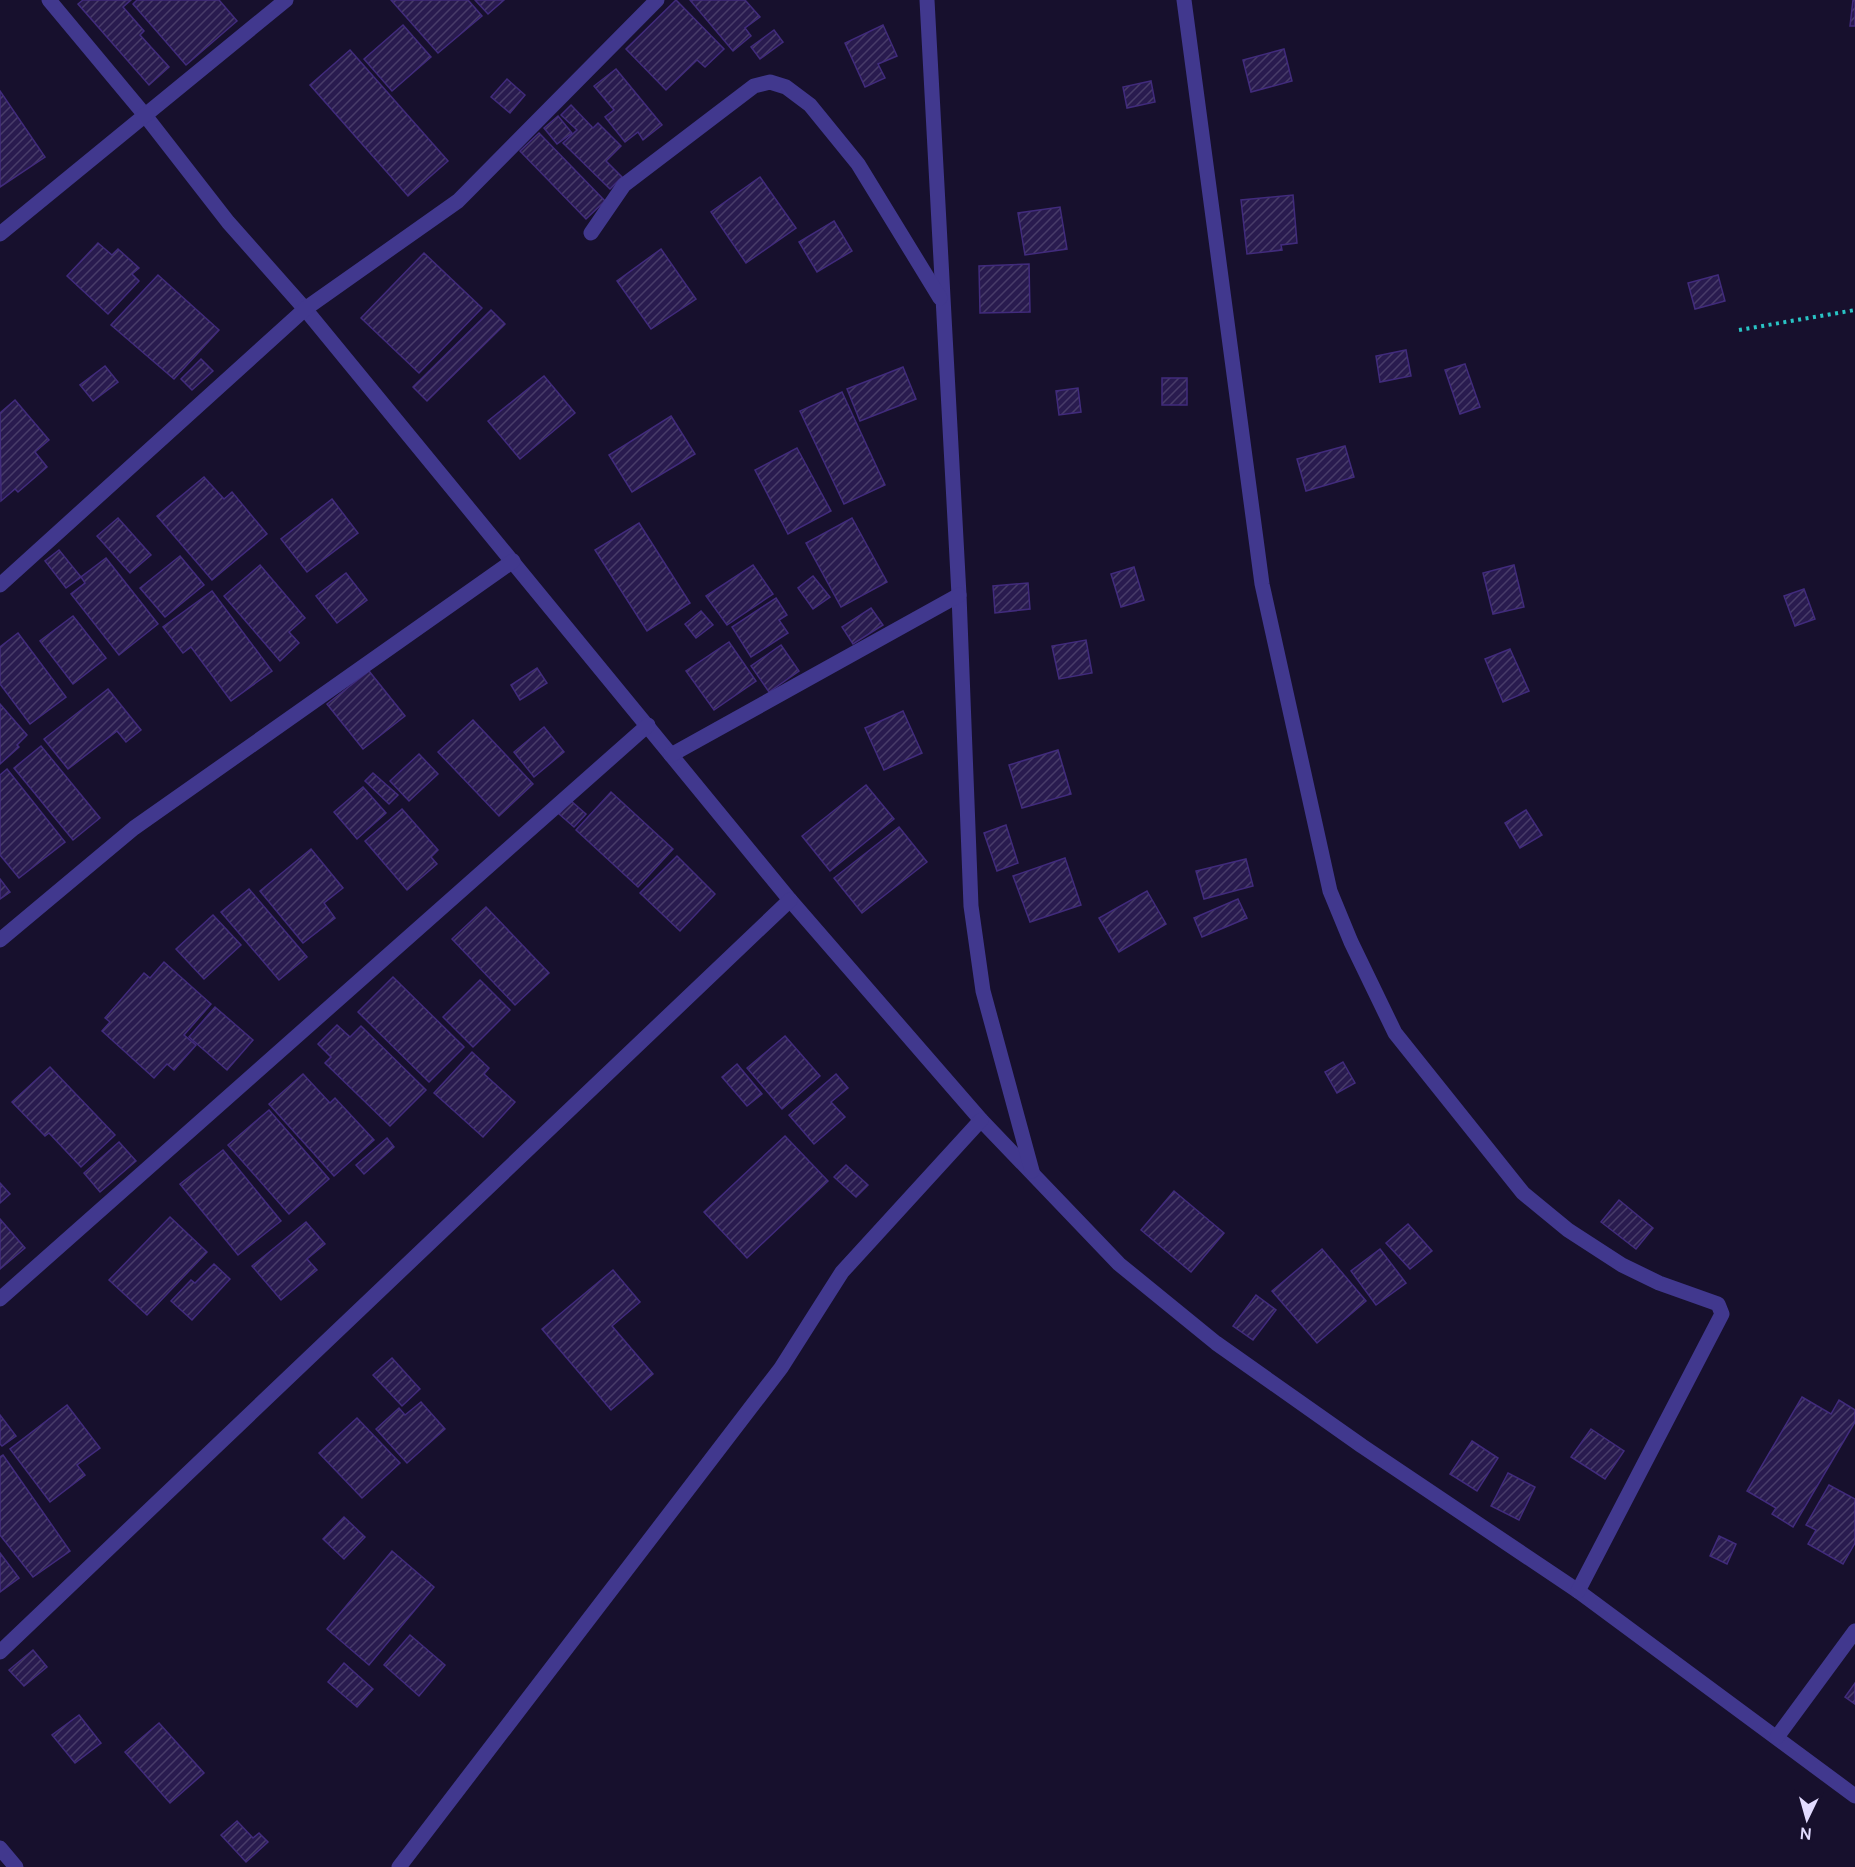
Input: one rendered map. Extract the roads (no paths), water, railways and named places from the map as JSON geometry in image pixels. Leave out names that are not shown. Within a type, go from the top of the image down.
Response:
[{"type":"street","points":[[49,0],[144,114],[228,222],[305,309],[790,900],[981,1120],[1119,1264],[1216,1343],[1362,1446],[1578,1591],[1855,1796]]},
{"type":"street","points":[[0,234],[286,0]]},
{"type":"street","points":[[0,585],[305,309],[458,201],[657,0]]},
{"type":"street","points":[[927,0],[959,595],[971,906],[983,991],[1033,1174]]},
{"type":"street","points":[[1184,0],[1262,585],[1317,839],[1330,891],[1338,911],[1395,1033],[1523,1193],[1568,1230],[1622,1265],[1659,1283],[1718,1304],[1722,1314],[1578,1591]]},
{"type":"street","points":[[591,233],[624,185],[754,86],[771,82],[786,87],[810,105],[858,164],[942,300]]},
{"type":"street","points":[[0,940],[134,828],[513,561]]},
{"type":"street","points":[[671,755],[959,595]]},
{"type":"street","points":[[0,1299],[648,726]]},
{"type":"street","points":[[0,1652],[790,900]]},
{"type":"street","points":[[399,1867],[767,1386],[842,1272],[981,1120]]},
{"type":"street","points":[[1778,1737],[1855,1630]]},
{"type":"street","points":[[0,1848],[15,1867]]}]
